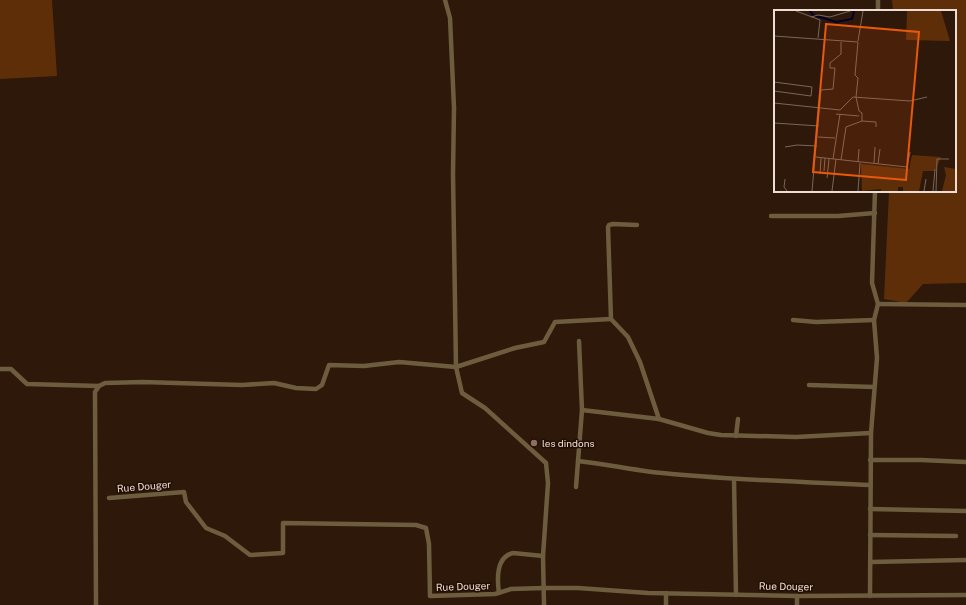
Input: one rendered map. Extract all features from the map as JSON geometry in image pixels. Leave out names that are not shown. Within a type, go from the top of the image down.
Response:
[{"type":"street","points":[[445,0],[450,18],[454,108],[453,174],[456,367],[462,394],[485,408],[546,463],[548,483],[543,556],[544,605]]},
{"type":"street","points":[[870,596],[870,460],[877,358],[874,320],[878,304],[872,283],[875,192]]},
{"type":"street","points":[[771,216],[838,216],[875,213]]},
{"type":"street","points":[[637,225],[609,224],[608,227],[611,319],[628,337],[640,362],[659,419]]},
{"type":"street","points":[[878,304],[966,305]]},
{"type":"street","points":[[0,369],[11,369],[27,384],[99,386],[105,383],[143,382],[242,385],[274,383],[296,388],[316,389],[322,385],[329,365],[364,366],[399,362],[456,367],[515,348],[544,342],[555,322],[611,319]]},
{"type":"street","points":[[793,320],[816,322],[874,320]]},
{"type":"street","points":[[576,487],[582,410],[579,341]]},
{"type":"street","points":[[809,385],[874,387]]},
{"type":"street","points":[[96,605],[95,392],[99,386]]},
{"type":"street","points":[[582,410],[659,419],[708,433],[736,436],[796,437],[871,433]]},
{"type":"street","points":[[736,436],[738,419]]},
{"type":"street","points":[[870,460],[966,462]]},
{"type":"street","points":[[578,461],[670,474],[734,479],[870,485]]},
{"type":"street","points":[[734,479],[736,595]]},
{"type":"street","name":"Rue Douger","points":[[109,498],[184,492],[186,502],[206,528],[225,536],[250,555],[284,553],[283,523],[416,525],[426,528],[429,544],[430,596],[498,592],[511,588],[578,588],[666,593],[797,596],[966,595]]},
{"type":"street","points":[[870,509],[966,511]]},
{"type":"street","points":[[870,535],[956,536]]},
{"type":"street","points":[[498,592],[498,573],[505,558],[509,554],[513,553],[543,556]]},
{"type":"street","points":[[870,562],[966,560]]},
{"type":"street","points":[[666,593],[666,605]]},
{"type":"street","points":[[797,596],[797,605]]},
{"type":"shaded area","points":[[0,0],[52,0],[57,76],[0,79]]},
{"type":"shaded area","points":[[892,0],[966,0],[966,283],[923,284],[906,303],[884,299],[889,192],[956,192],[956,10],[893,10]]},
{"type":"place","name":"les dindons","points":[[534,443]]}]
